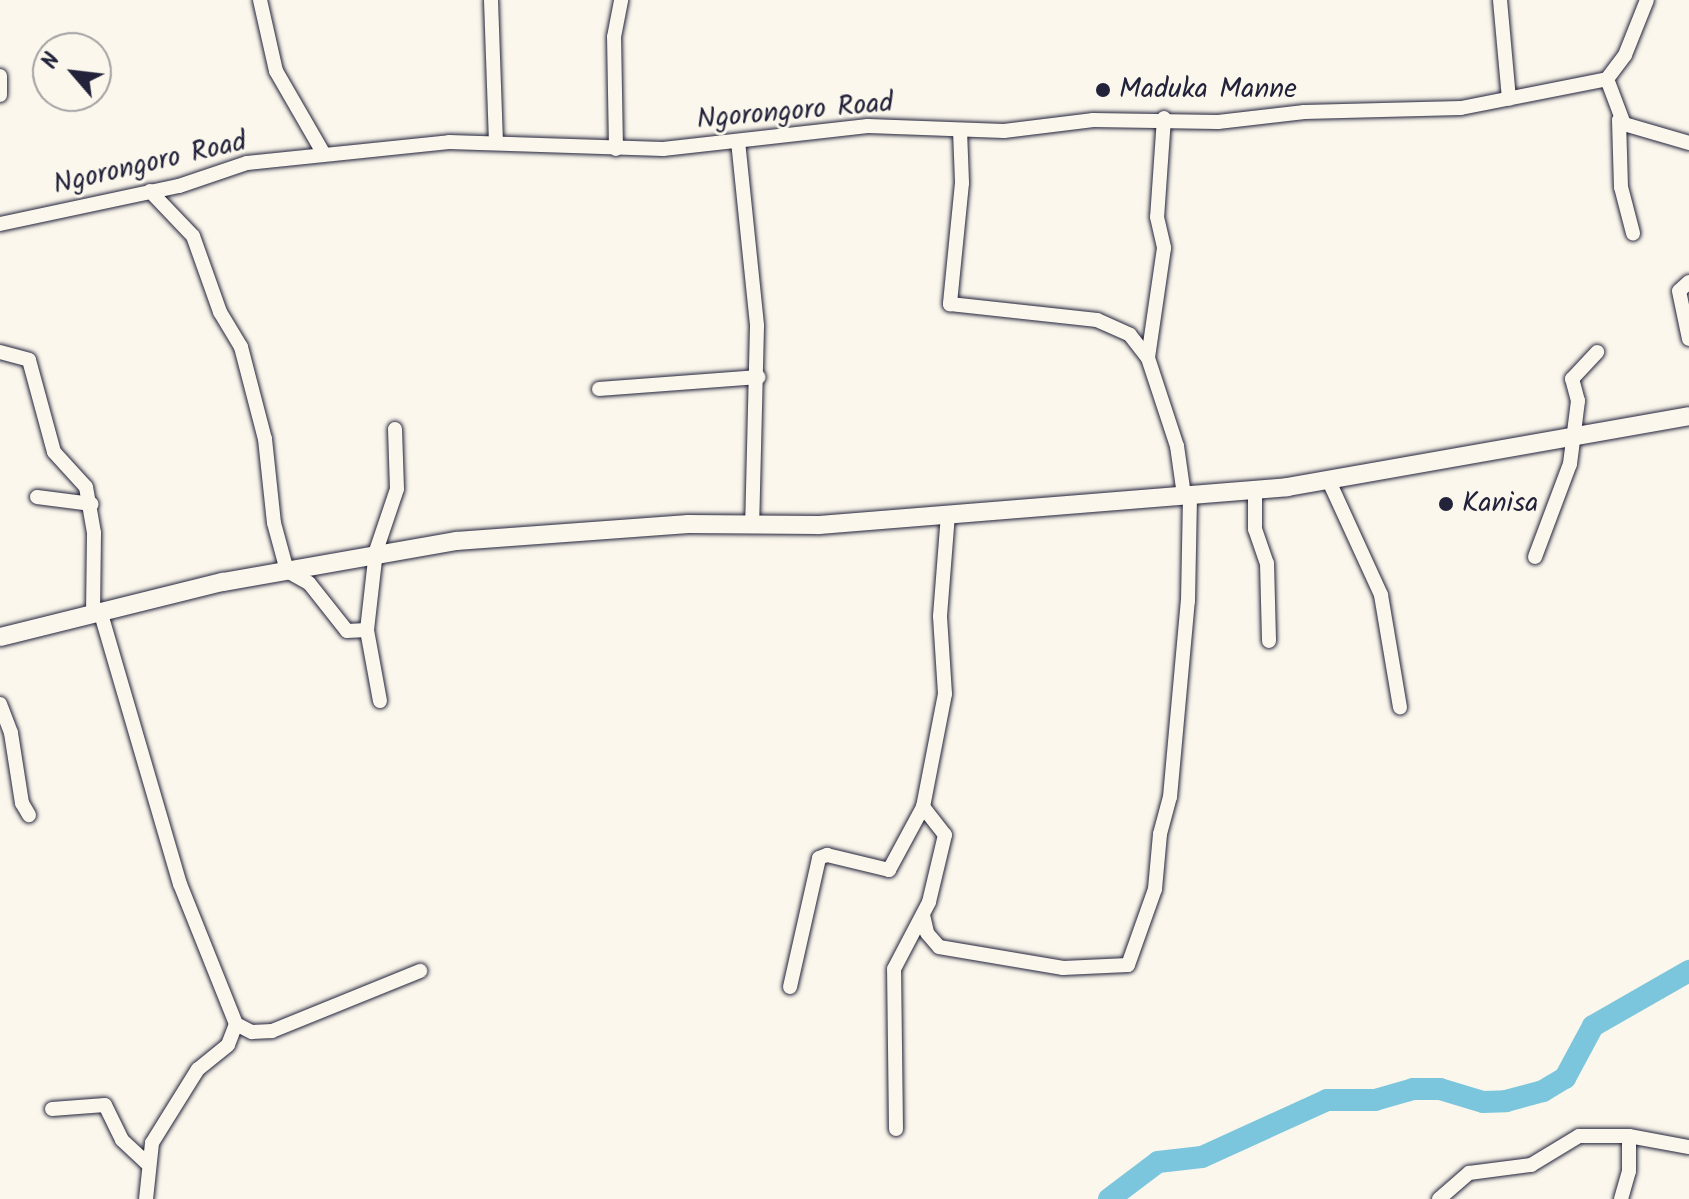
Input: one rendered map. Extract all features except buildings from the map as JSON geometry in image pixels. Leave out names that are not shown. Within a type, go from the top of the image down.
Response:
[{"type":"street","points":[[260,0],[276,71],[324,154]]},
{"type":"street","points":[[491,0],[496,140]]},
{"type":"street","points":[[616,149],[614,37],[621,0]]},
{"type":"street","points":[[1500,0],[1509,99]]},
{"type":"street","points":[[1633,233],[1621,187],[1619,120],[1607,79],[1625,55],[1647,0]]},
{"type":"street","points":[[0,76],[0,95]]},
{"type":"street","name":"Ngorongoro Road","points":[[0,224],[200,180],[229,167],[324,154],[496,140],[616,149],[738,141],[868,126],[960,130],[1164,118],[1238,121],[1304,112],[1461,108],[1607,79]]},
{"type":"street","points":[[1148,358],[1164,248],[1157,217],[1164,118]]},
{"type":"street","points":[[1619,120],[1689,143]]},
{"type":"street","points":[[923,915],[927,933],[939,947],[1063,968],[1128,965],[1155,889],[1170,797],[1188,601],[1187,494],[1177,446],[1148,358],[1130,335],[1097,320],[950,304],[962,183],[960,130]]},
{"type":"street","points":[[738,141],[756,290],[759,377],[752,524]]},
{"type":"street","points":[[150,191],[193,236],[220,312],[241,347],[265,439],[274,523],[287,571],[309,583],[347,631],[367,630]]},
{"type":"street","points":[[1689,282],[1679,291],[1689,339]]},
{"type":"street","points":[[0,352],[29,360],[35,370],[54,452],[86,487],[92,504],[97,615],[180,884],[236,1024],[252,1032],[272,1031],[420,971]]},
{"type":"street","points":[[1535,557],[1570,464],[1578,401],[1572,379],[1597,352]]},
{"type":"street","points":[[599,389],[759,377]]},
{"type":"street","points":[[0,637],[376,551],[456,541],[752,524],[819,525],[1255,490],[1689,416]]},
{"type":"street","points":[[380,701],[367,630],[376,551],[397,489],[395,429]]},
{"type":"street","points":[[1328,479],[1381,595],[1400,707]]},
{"type":"street","points":[[1255,490],[1255,529],[1267,563],[1269,641]]},
{"type":"street","points":[[37,497],[92,504]]},
{"type":"street","points":[[790,987],[819,858],[827,855],[889,870],[923,807],[945,694],[940,627],[948,514]]},
{"type":"street","points":[[0,704],[29,815]]},
{"type":"street","points":[[896,1129],[894,969],[906,938],[923,915],[945,835],[923,807]]},
{"type":"street","points":[[146,1199],[147,1163],[165,1118],[198,1069],[228,1045],[236,1024]]},
{"type":"street","points":[[52,1109],[105,1105],[122,1140],[147,1163]]},
{"type":"street","points":[[1439,1199],[1469,1173],[1531,1165],[1579,1136],[1629,1136],[1689,1147]]},
{"type":"street","points":[[1621,1199],[1629,1171],[1629,1136]]},
{"type":"waterway","points":[[1109,1199],[1158,1162],[1202,1157],[1327,1100],[1375,1100],[1413,1089],[1440,1089],[1483,1102],[1506,1101],[1543,1091],[1565,1078],[1593,1026],[1689,971]]},
{"type":"place","name":"Maduka Manne","points":[[1103,90]]},
{"type":"place","name":"Kanisa","points":[[1446,504]]}]
